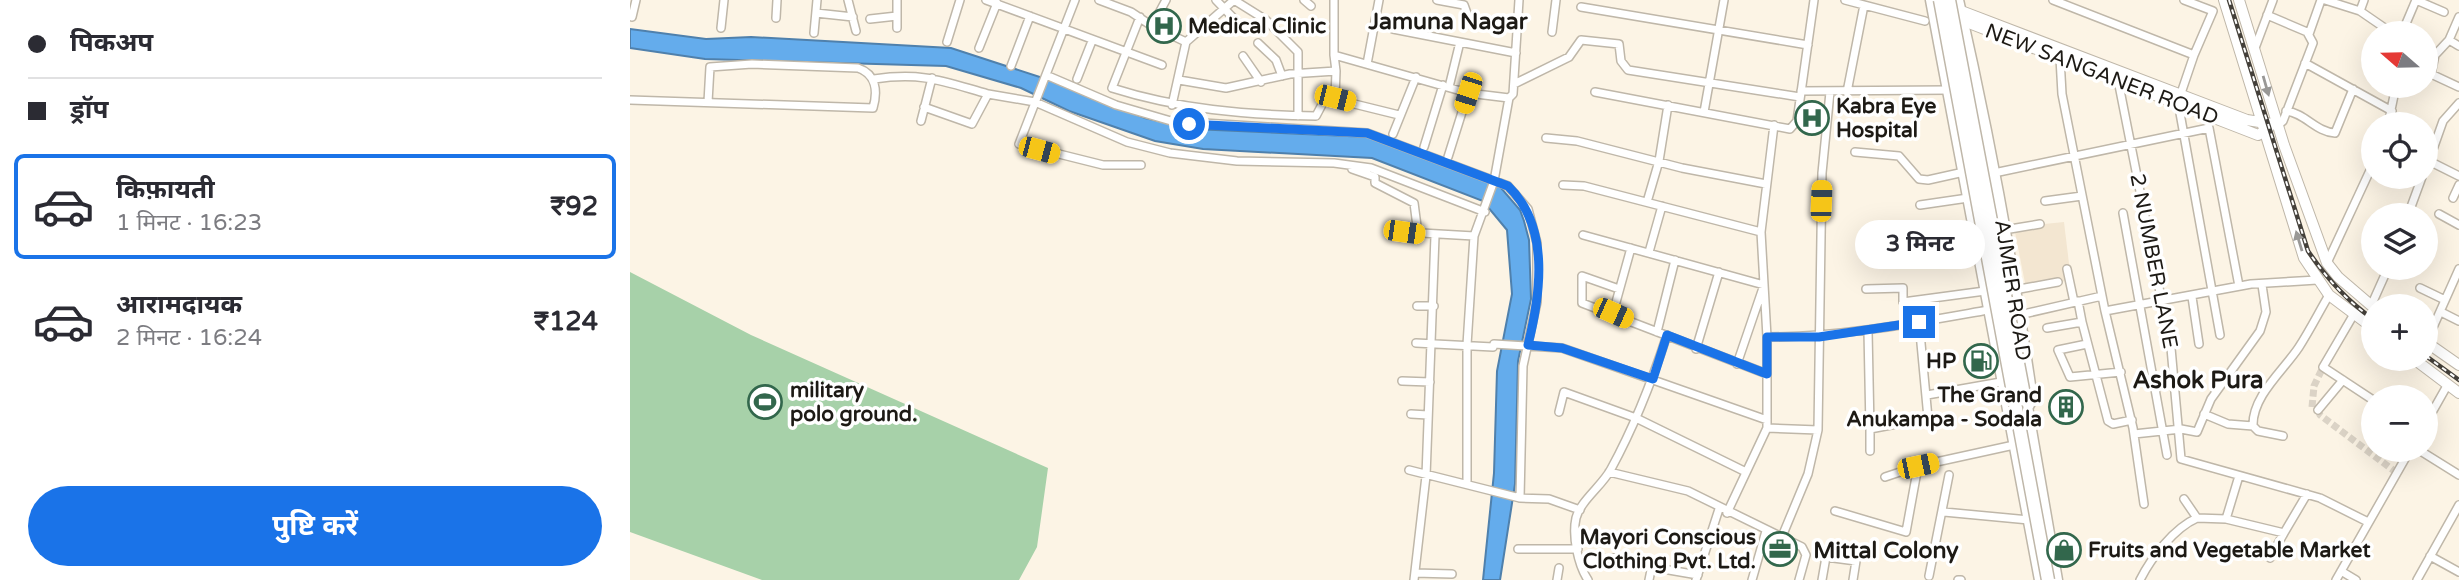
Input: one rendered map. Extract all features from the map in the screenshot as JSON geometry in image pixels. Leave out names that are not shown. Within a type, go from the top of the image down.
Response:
[{"type":"highway","name":"AJMER ROAD","points":[[1935,3],[1931,23],[1950,90],[2001,382],[2041,580]]},
{"type":"highway","points":[[1935,3],[2048,580]]},
{"type":"highway","name":"AJMER ROAD","points":[[1955,3],[1994,173],[2019,315],[2031,399],[2026,404],[2056,580]]},
{"type":"highway","points":[[1955,3],[2026,404]]},
{"type":"main road","points":[[2224,0],[2304,258],[2329,295],[2361,319]]},
{"type":"main road","points":[[2239,0],[2278,125],[2327,263],[2361,297]]},
{"type":"main road","name":"NEW SANGANER ROAD","points":[[1935,3],[1955,3],[2179,98]]},
{"type":"main road","name":"NEW SANGANER ROAD","points":[[1931,23],[1961,23],[2263,127],[2278,125]]},
{"type":"main road","points":[[2350,311],[2358,294]]},
{"type":"main road","points":[[2438,350],[2459,365]]},
{"type":"main road","points":[[2430,371],[2459,393]]},
{"type":"street","points":[[632,17],[636,0]]},
{"type":"street","points":[[721,27],[724,0]]},
{"type":"street","points":[[776,18],[777,0]]},
{"type":"street","points":[[814,33],[817,0]]},
{"type":"street","points":[[848,0],[856,31]]},
{"type":"street","points":[[897,0],[897,28]]},
{"type":"street","points":[[947,41],[960,0]]},
{"type":"street","points":[[986,0],[1125,54],[1162,65]]},
{"type":"street","points":[[1075,0],[1019,144],[1103,165],[1141,165]]},
{"type":"street","points":[[1099,0],[1111,2],[1186,42]]},
{"type":"street","points":[[1152,26],[1166,0]]},
{"type":"street","points":[[1216,0],[1241,26]]},
{"type":"street","points":[[1172,105],[1186,42],[1234,0],[1283,35],[1298,52],[1301,59],[1297,73],[1298,116]]},
{"type":"street","points":[[1304,0],[1311,6]]},
{"type":"street","points":[[1334,0],[1335,98]]},
{"type":"street","points":[[1367,64],[1379,0]]},
{"type":"street","points":[[1437,0],[1462,4],[1469,19],[1518,23]]},
{"type":"street","points":[[1467,483],[1467,345],[1474,236],[1494,180],[1514,84],[1519,0]]},
{"type":"street","points":[[1552,32],[1556,0]]},
{"type":"street","points":[[1704,112],[1724,0]]},
{"type":"street","points":[[1595,92],[1790,129],[1796,125],[1814,0]]},
{"type":"street","points":[[1845,0],[1931,23]]},
{"type":"street","points":[[2053,0],[2194,55]]},
{"type":"street","points":[[2184,0],[2213,11],[2179,98],[2182,135],[2220,335]]},
{"type":"street","points":[[2255,48],[2273,0]]},
{"type":"street","points":[[2309,34],[2323,0],[2360,11],[2375,21]]},
{"type":"street","points":[[2360,11],[2364,0]]},
{"type":"street","points":[[2407,21],[2416,0],[2444,12]]},
{"type":"street","points":[[979,48],[997,4]]},
{"type":"street","points":[[1847,92],[1864,5]]},
{"type":"street","points":[[1581,7],[1808,44]]},
{"type":"street","points":[[816,13],[853,17]]},
{"type":"street","points":[[2267,15],[2309,34],[2313,43],[2278,125]]},
{"type":"street","points":[[870,19],[897,16]]},
{"type":"street","points":[[1011,66],[1030,16]]},
{"type":"street","points":[[1140,17],[1112,88],[1172,105],[1298,116],[1318,115],[1325,99],[1335,98],[1399,115]]},
{"type":"street","points":[[2438,52],[2449,40],[2459,17]]},
{"type":"street","points":[[1393,29],[1516,53]]},
{"type":"street","points":[[1514,84],[1569,57],[1581,40],[1619,44],[1621,61],[1628,70],[1709,82],[1800,94],[1950,90]]},
{"type":"street","points":[[2449,40],[2459,46]]},
{"type":"street","points":[[1077,79],[1092,41]]},
{"type":"street","points":[[1424,148],[1460,42]]},
{"type":"street","points":[[1258,43],[1276,60],[1282,76]]},
{"type":"street","points":[[1334,55],[1468,93],[1509,98]]},
{"type":"street","points":[[1243,56],[1261,82]]},
{"type":"street","points":[[2060,58],[2062,94],[2105,311],[2132,420],[2144,504]]},
{"type":"street","points":[[2305,63],[2392,111],[2394,98]]},
{"type":"street","points":[[630,100],[653,103],[708,102],[873,108],[873,79],[868,71],[858,68],[752,64],[710,67],[708,102]]},
{"type":"street","points":[[1179,80],[1226,88],[1297,73],[1336,71]]},
{"type":"street","points":[[873,79],[908,74],[988,94],[1035,102],[1117,139],[1159,150],[1237,161],[1334,163],[1371,168],[1485,210]]},
{"type":"street","points":[[1045,77],[1116,105],[1159,118],[1230,127],[1367,133],[1494,180],[1517,194],[1528,209],[1535,226],[1537,302],[1523,366],[1520,498]]},
{"type":"street","points":[[1393,134],[1399,115],[1408,103],[1416,77]]},
{"type":"street","points":[[921,121],[932,78]]},
{"type":"street","points":[[2438,78],[2459,88]]},
{"type":"street","name":"2 NUMBER LANE","points":[[2118,79],[2162,302],[2180,429],[2181,459],[2239,477]]},
{"type":"street","points":[[2286,111],[2302,116],[2321,130],[2334,133],[2353,89]]},
{"type":"street","points":[[1781,539],[1808,474],[1818,430],[1822,173],[1830,92]]},
{"type":"street","points":[[1448,157],[1468,93]]},
{"type":"street","points":[[924,107],[972,124],[988,94]]},
{"type":"street","points":[[2438,135],[2443,121],[2459,103]]},
{"type":"street","points":[[1647,202],[1659,161],[1668,105]]},
{"type":"street","points":[[1663,569],[1697,577],[1723,511],[1746,472],[1767,424],[1767,337],[1760,232],[1774,125]]},
{"type":"street","points":[[1994,173],[2210,128],[2239,286]]},
{"type":"street","points":[[1546,138],[1577,141],[1766,184]]},
{"type":"street","points":[[1854,152],[1899,156],[1919,179],[1928,180],[1964,172]]},
{"type":"street","points":[[1352,169],[1376,177],[1375,183],[1414,203],[1418,234]]},
{"type":"street","points":[[2438,169],[2459,176]]},
{"type":"street","points":[[1563,185],[1584,186],[1760,232]]},
{"type":"street","points":[[2453,198],[2459,185]]},
{"type":"street","points":[[2327,263],[2361,189]]},
{"type":"street","points":[[2045,201],[2082,196]]},
{"type":"street","points":[[1920,205],[1968,198]]},
{"type":"street","points":[[1649,252],[1662,206]]},
{"type":"street","points":[[2123,213],[2167,455]]},
{"type":"street","points":[[2439,214],[2459,225]]},
{"type":"street","points":[[2004,230],[2040,224]]},
{"type":"street","points":[[1404,232],[1435,236],[1474,236]]},
{"type":"street","points":[[1583,235],[1764,285]]},
{"type":"street","points":[[1435,236],[1426,476],[1415,576],[1452,574]]},
{"type":"street","points":[[1928,249],[1975,238]]},
{"type":"street","points":[[1613,313],[1631,248]]},
{"type":"street","points":[[1657,332],[1675,260]]},
{"type":"street","points":[[2067,269],[2108,421],[2113,424],[2132,420]]},
{"type":"street","points":[[2438,318],[2459,269]]},
{"type":"street","points":[[1696,349],[1719,272]]},
{"type":"street","points":[[1619,289],[1582,276],[1582,303],[1767,374]]},
{"type":"street","points":[[2105,311],[2192,297],[2239,286],[2317,280]]},
{"type":"street","points":[[2014,290],[2058,282]]},
{"type":"street","points":[[1737,364],[1764,285]]},
{"type":"street","points":[[2134,435],[2180,429],[2196,432],[2211,399],[2260,331],[2266,313],[2262,285]]},
{"type":"street","points":[[1866,289],[1903,288],[1903,302],[1985,291]]},
{"type":"street","points":[[2420,288],[2445,300]]},
{"type":"street","points":[[2283,436],[2258,431],[2253,426],[2252,418],[2329,295]]},
{"type":"street","points":[[2019,315],[2102,296]]},
{"type":"street","points":[[2192,297],[2200,344]]},
{"type":"street","points":[[1417,306],[1434,306]]},
{"type":"street","points":[[1767,337],[1819,337],[1988,310]]},
{"type":"street","points":[[2350,311],[2323,367],[2361,392]]},
{"type":"street","points":[[2441,312],[2459,320]]},
{"type":"street","points":[[1870,429],[1925,421],[1930,414],[1919,322]]},
{"type":"street","points":[[2047,328],[2082,322]]},
{"type":"street","points":[[1868,331],[1870,451]]},
{"type":"street","points":[[1588,580],[1580,561],[1575,528],[1580,510],[1609,472],[1636,418],[1653,379],[1667,335]]},
{"type":"street","points":[[1416,343],[1562,348],[1653,379],[1767,424],[1818,430]]},
{"type":"street","points":[[2087,344],[2058,351],[2071,377],[2122,372]]},
{"type":"street","points":[[2318,411],[2343,380]]},
{"type":"street","points":[[1402,381],[1430,382]]},
{"type":"street","points":[[1927,396],[2001,382]]},
{"type":"street","points":[[2438,402],[2448,384]]},
{"type":"street","points":[[1559,412],[1564,392],[1636,418],[1746,472]]},
{"type":"street","points":[[1411,414],[1428,415]]},
{"type":"street","points":[[2204,414],[2228,424],[2253,426]]},
{"type":"street","points":[[1885,477],[1918,466],[2014,445]]},
{"type":"street","points":[[2336,580],[2403,462]]},
{"type":"street","points":[[2438,462],[2459,475]]},
{"type":"street","points":[[1835,511],[1906,532],[1918,466]]},
{"type":"street","points":[[1409,470],[1520,498],[1549,499],[1580,510]]},
{"type":"street","points":[[1609,472],[1688,491],[1805,550],[1799,580]]},
{"type":"street","points":[[1929,576],[1944,512],[1949,475]]},
{"type":"street","points":[[2226,519],[2239,477],[2307,494],[2368,522]]},
{"type":"street","points":[[2270,558],[2307,494]]},
{"type":"street","points":[[2184,499],[2197,518]]},
{"type":"street","points":[[2417,580],[2456,517],[2459,505]]},
{"type":"street","points":[[1944,512],[2029,520]]},
{"type":"street","points":[[2140,580],[2150,562],[2186,523],[2197,518],[2226,519],[2284,533]]},
{"type":"street","points":[[1752,580],[1766,531]]},
{"type":"street","points":[[1518,549],[1578,549]]},
{"type":"street","points":[[2430,556],[2459,572]]},
{"type":"street","points":[[1822,580],[1826,557],[1856,561],[1853,580]]},
{"type":"street","points":[[1580,561],[1614,558],[1646,562],[1651,570],[1649,580]]},
{"type":"street","points":[[1556,580],[1559,568]]},
{"type":"street","points":[[2341,570],[2356,580]]},
{"type":"shaded area","points":[[2064,222],[2071,280],[2026,288],[2014,227]]},
{"type":"green space","name":"military polo ground.","points":[[630,272],[751,335],[1048,468],[1037,547],[1019,580],[762,580],[630,532]]},
{"type":"water","points":[[630,29],[706,39],[751,37],[951,48],[1049,80],[1145,118],[1193,129],[1369,137],[1496,182],[1520,210],[1524,221],[1529,240],[1531,299],[1518,361],[1515,484],[1500,580],[1483,580],[1494,473],[1497,371],[1512,294],[1507,230],[1483,201],[1372,158],[1203,149],[1155,141],[1069,111],[1021,88],[946,66],[705,59],[630,48]]},
{"type":"tunnel","points":[[2312,407],[2314,386],[2323,367]]},
{"type":"tunnel","points":[[2318,410],[2320,415],[2397,473]]},
{"type":"railway","points":[[2229,0],[2308,251],[2322,271],[2361,310]]},
{"type":"railway","points":[[2438,365],[2459,380]]},
{"type":"place","name":"Medical Clinic","points":[[1164,26]]},
{"type":"place","name":"Kabra Eye Hospital","points":[[1812,118]]},
{"type":"place","name":"HP","points":[[1981,361]]},
{"type":"place","name":"military polo ground.","points":[[765,402]]},
{"type":"place","name":"The Grand Anukampa - Sodala","points":[[2066,407]]},
{"type":"place","name":"Mayori Conscious Clothing Pvt. Ltd.","points":[[1780,549]]},
{"type":"place","name":"Fruits and Vegetable Market","points":[[2064,550]]},
{"type":"district","name":"Jamuna Nagar","points":[[1448,21]]},
{"type":"district","name":"Ashok Pura","points":[[2198,380]]},
{"type":"district","name":"Mittal Colony","points":[[1886,550]]},
{"type":"route","points":[[1189,124],[1367,133],[1508,186],[1525,204],[1535,226],[1537,302],[1528,345],[1562,348],[1653,379],[1667,335],[1696,349],[1767,374],[1767,337],[1819,337],[1919,322]]}]
